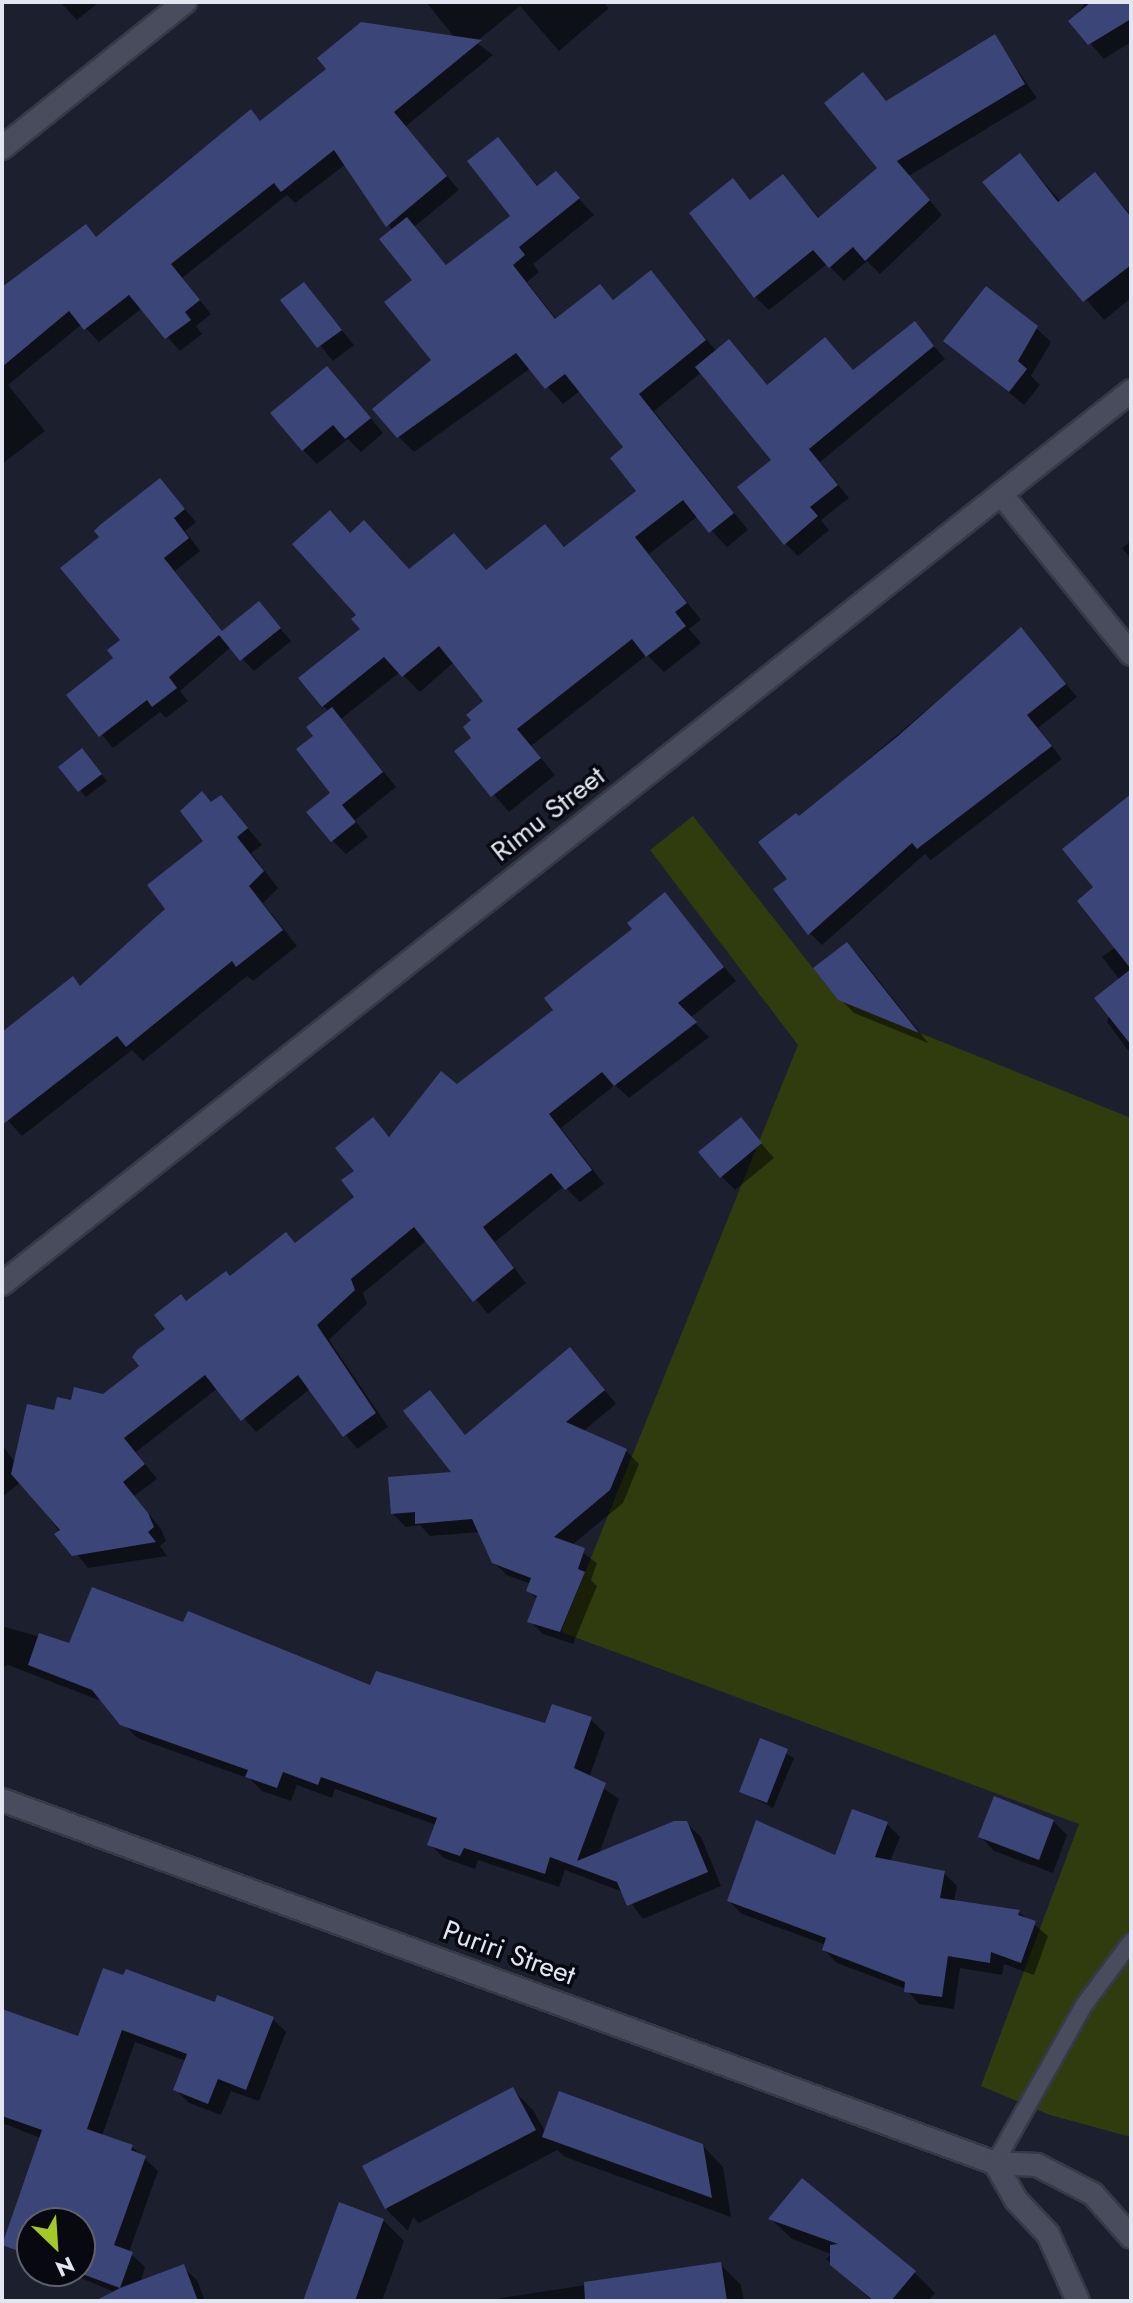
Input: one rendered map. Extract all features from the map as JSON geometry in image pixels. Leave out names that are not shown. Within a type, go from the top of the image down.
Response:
[{"type":"street","points":[[2,148],[185,2]]},
{"type":"street","name":"Rimu Street","points":[[2,1284],[1131,391]]},
{"type":"street","points":[[1001,494],[1131,654]]},
{"type":"street","name":"Puriri Street","points":[[2,1800],[995,2163],[1037,2165],[1093,2194],[1131,2237]]},
{"type":"street","points":[[995,2163],[1016,2200],[1048,2234],[1078,2301]]},
{"type":"lane","points":[[995,2163],[1084,2005],[1131,1942]]},
{"type":"green space","points":[[693,816],[838,1000],[1131,1118],[1131,2137],[1050,2115],[981,2086],[1079,1824],[561,1632],[798,1045],[650,850]]},
{"type":"building","points":[[1091,2],[1131,2],[1131,19],[1088,45],[1068,21]]},
{"type":"building","points":[[361,22],[482,40],[394,112],[447,176],[386,227],[334,150],[281,192],[274,183],[171,264],[200,300],[185,312],[191,320],[165,339],[129,295],[84,330],[69,311],[2,367],[2,287],[86,224],[96,237],[251,109],[260,121],[326,69],[317,58]]},
{"type":"building","points":[[995,34],[1025,84],[897,161],[930,200],[865,261],[853,247],[829,268],[813,250],[754,298],[689,213],[733,178],[750,200],[783,174],[818,218],[877,168],[824,103],[863,72],[886,101]]},
{"type":"building","points":[[498,137],[537,186],[556,171],[580,198],[519,247],[525,255],[513,265],[555,319],[600,284],[613,300],[651,270],[706,340],[639,394],[734,513],[709,533],[683,500],[635,537],[687,603],[675,612],[686,626],[646,657],[632,639],[517,729],[541,758],[491,797],[454,751],[471,738],[463,727],[471,720],[466,715],[483,701],[439,646],[402,677],[384,657],[322,707],[298,678],[360,629],[351,619],[356,615],[292,544],[330,510],[350,533],[364,520],[409,569],[454,533],[486,570],[545,524],[564,547],[636,491],[610,458],[623,447],[565,374],[545,389],[516,353],[397,438],[372,409],[431,360],[384,302],[412,280],[379,239],[407,217],[446,265],[510,216],[467,161]]},
{"type":"building","points":[[1020,153],[1058,202],[1095,172],[1131,217],[1131,265],[1083,302],[982,182]]},
{"type":"building","points":[[304,282],[342,330],[317,348],[280,300]]},
{"type":"building","points":[[986,286],[1038,326],[1018,361],[1027,369],[1009,392],[943,341]]},
{"type":"building","points":[[915,321],[934,346],[809,449],[838,485],[810,507],[818,516],[784,545],[737,487],[771,460],[695,367],[729,339],[767,385],[825,337],[853,370]]},
{"type":"building","points":[[327,366],[371,418],[345,439],[333,425],[302,451],[270,413]]},
{"type":"building","points":[[160,478],[185,509],[174,518],[189,538],[164,558],[222,631],[259,601],[281,628],[240,661],[219,635],[169,677],[177,688],[152,707],[147,700],[99,737],[66,695],[113,658],[107,650],[120,640],[60,568],[99,537],[94,531],[100,525]]},
{"type":"building","points":[[1021,627],[1066,684],[1027,715],[1052,746],[917,849],[912,843],[808,935],[773,889],[787,879],[758,842],[796,813],[799,816],[898,736]]},
{"type":"building","points":[[332,707],[383,772],[342,805],[356,822],[331,842],[306,812],[330,793],[296,749],[313,736],[306,727]]},
{"type":"building","points":[[82,748],[102,774],[78,792],[58,767]]},
{"type":"building","points":[[202,791],[211,802],[221,795],[248,828],[237,837],[264,871],[249,886],[283,930],[236,967],[232,961],[126,1047],[117,1036],[2,1125],[2,1032],[73,976],[80,986],[165,909],[147,885],[203,841],[180,811]]},
{"type":"building","points":[[1131,794],[1131,969],[1077,901],[1093,887],[1062,849]]},
{"type":"building","points":[[665,892],[724,967],[678,1003],[697,1022],[614,1086],[602,1072],[549,1114],[592,1170],[565,1190],[551,1173],[483,1227],[514,1268],[473,1302],[414,1227],[351,1279],[355,1290],[317,1325],[376,1413],[343,1437],[298,1375],[241,1421],[205,1375],[124,1438],[145,1464],[123,1482],[148,1513],[154,1527],[148,1532],[156,1542],[72,1556],[54,1534],[60,1530],[11,1474],[27,1404],[54,1410],[57,1397],[71,1400],[74,1387],[103,1394],[139,1366],[132,1357],[165,1329],[154,1315],[181,1294],[186,1301],[226,1271],[230,1276],[286,1232],[295,1243],[354,1197],[341,1180],[354,1171],[335,1148],[373,1117],[389,1137],[441,1071],[457,1084],[553,1010],[544,998],[632,929],[627,923]]},
{"type":"building","points":[[847,942],[919,1033],[838,1000],[813,968]]},
{"type":"building","points":[[1131,969],[1131,1045],[1094,998]]},
{"type":"building","points":[[741,1117],[762,1143],[720,1178],[698,1152]]},
{"type":"building","points":[[570,1347],[605,1390],[566,1422],[627,1449],[610,1490],[554,1537],[585,1548],[578,1569],[585,1572],[560,1632],[527,1622],[537,1596],[526,1591],[531,1578],[492,1563],[472,1519],[415,1524],[415,1512],[391,1514],[388,1477],[451,1472],[403,1411],[430,1390],[465,1435]]},
{"type":"building","points":[[92,1587],[183,1622],[188,1611],[370,1685],[376,1671],[545,1723],[552,1704],[592,1717],[574,1768],[606,1783],[577,1861],[674,1821],[687,1821],[708,1872],[627,1906],[617,1882],[550,1857],[545,1874],[464,1848],[460,1856],[427,1845],[437,1818],[321,1777],[318,1785],[283,1772],[277,1788],[245,1777],[248,1770],[120,1725],[92,1690],[28,1665],[39,1633],[69,1643]]},
{"type":"building","points":[[760,1738],[788,1749],[767,1803],[739,1792]]},
{"type":"building","points":[[994,1796],[1054,1820],[1039,1860],[978,1837]]},
{"type":"building","points":[[852,1809],[888,1822],[875,1857],[945,1871],[940,1898],[1020,1910],[1018,1915],[1036,1921],[1021,1963],[991,1952],[990,1963],[948,1956],[942,1997],[904,1992],[905,1982],[822,1950],[826,1938],[727,1901],[756,1820],[835,1855]]},
{"type":"building","points":[[103,1968],[123,1975],[126,1969],[215,2002],[217,1995],[274,2017],[246,2090],[218,2079],[208,2104],[173,2090],[187,2054],[122,2030],[87,2129],[133,2145],[131,2150],[146,2156],[114,2245],[133,2252],[120,2288],[96,2279],[96,2207],[16,2207],[16,2250],[2,2245],[42,2130],[2,2116],[2,2009],[78,2036]]},
{"type":"building","points":[[513,2087],[536,2130],[385,2209],[362,2166]]},
{"type":"building","points":[[559,2091],[703,2144],[712,2198],[542,2137]]},
{"type":"building","points":[[802,2178],[916,2271],[891,2301],[874,2301],[830,2265],[830,2245],[838,2244],[768,2219]]},
{"type":"building","points":[[339,2202],[384,2219],[355,2301],[303,2301]]},
{"type":"building","points":[[721,2262],[727,2301],[585,2301],[584,2282]]},
{"type":"building","points":[[184,2264],[198,2301],[95,2301],[120,2288]]}]
